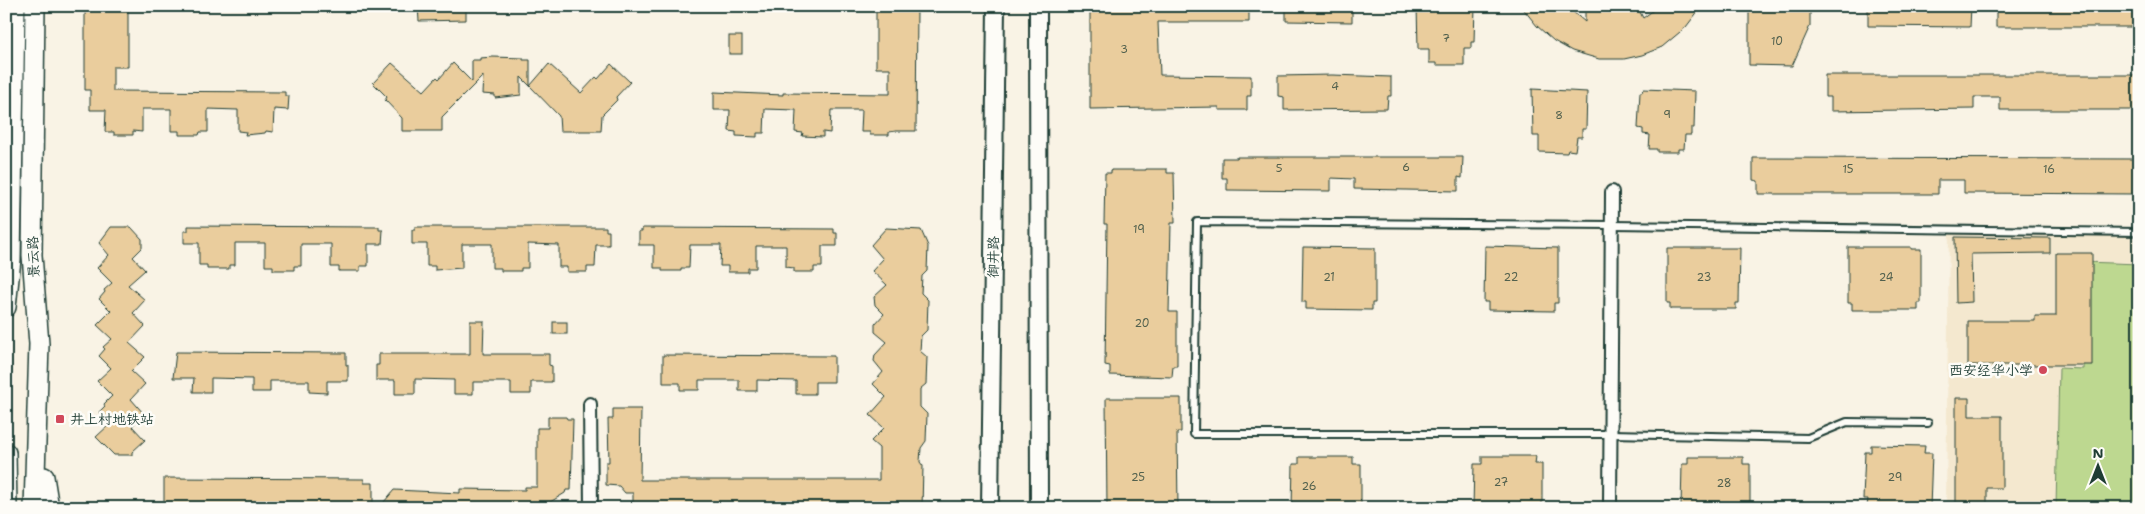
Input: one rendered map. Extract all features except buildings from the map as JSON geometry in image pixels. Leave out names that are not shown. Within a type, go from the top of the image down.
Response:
[{"type":"main road","name":"景云路","points":[[6,307],[11,259],[14,6]]},
{"type":"main road","name":"景云路","points":[[34,508],[39,344],[32,255],[35,6]]},
{"type":"main road","points":[[37,437],[48,508]]},
{"type":"main road","points":[[6,453],[7,508]]},
{"type":"street","name":"御井路","points":[[990,508],[996,6]]},
{"type":"street","points":[[1038,6],[1038,508]]},
{"type":"street","points":[[1610,508],[1612,192]]},
{"type":"street","points":[[590,404],[591,508]]},
{"type":"lane","points":[[1928,423],[1847,422],[1808,438],[1610,434],[1194,434],[1197,222],[2139,232]]},
{"type":"shaded area","name":"西安经华小学","points":[[1949,229],[2139,232],[2139,508],[1946,508]]},
{"type":"green space","points":[[2085,262],[2139,264],[2139,508],[2056,508],[2059,368],[2083,369]]},
{"type":"place","name":"西安经华小学","points":[[2043,370]]},
{"type":"place","name":"井上村地铁站","points":[[60,419]]}]
